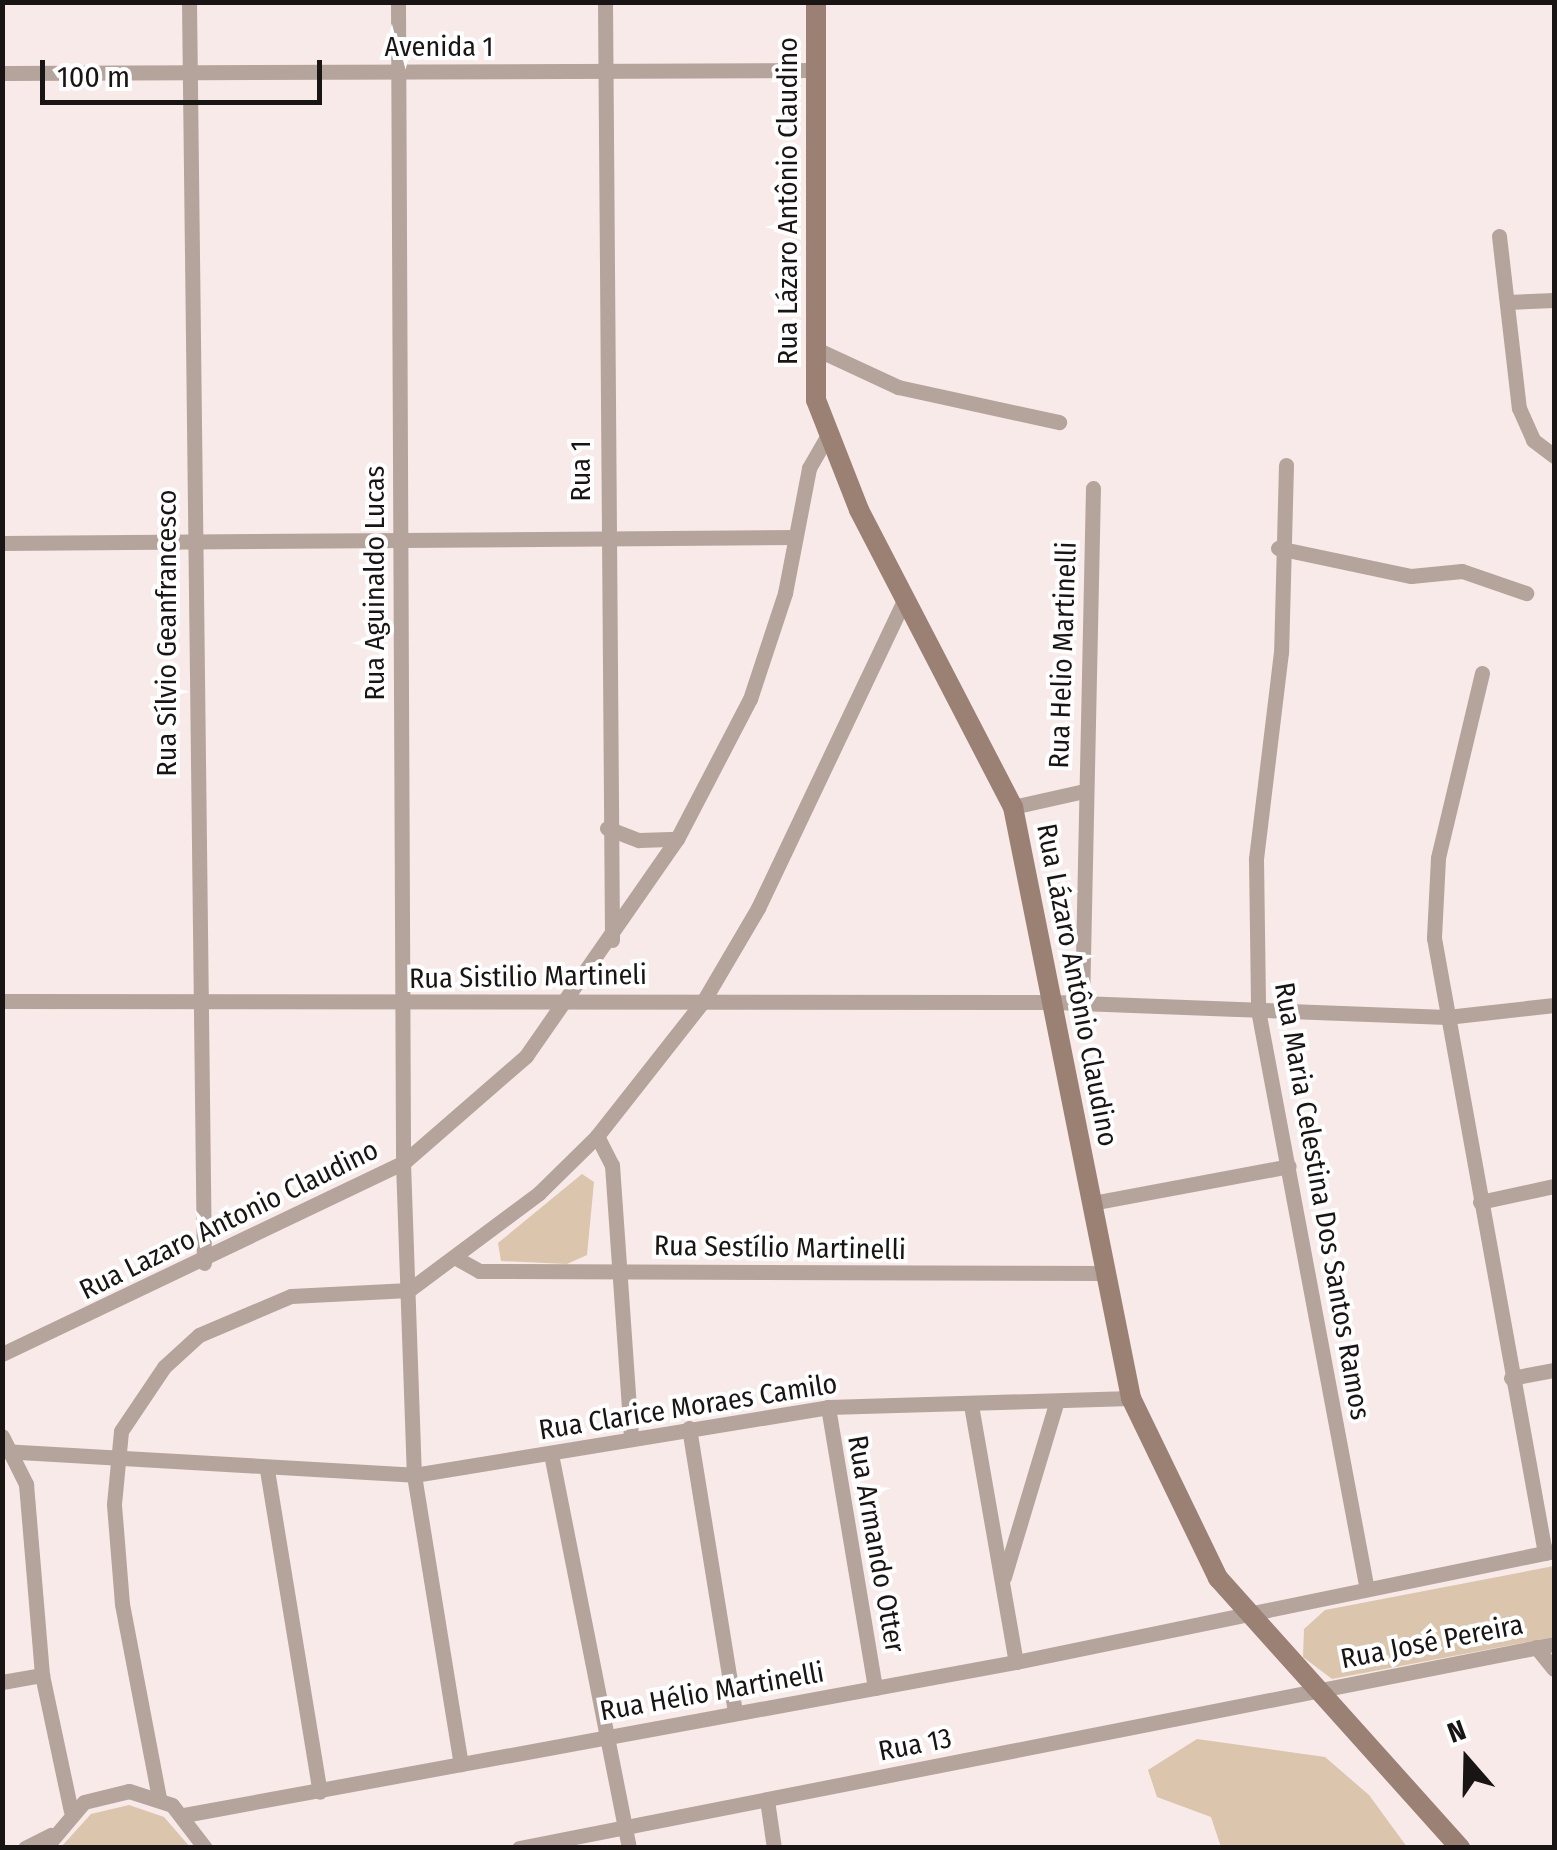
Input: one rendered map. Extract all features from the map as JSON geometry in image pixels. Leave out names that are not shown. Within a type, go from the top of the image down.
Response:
[{"type":"main road","name":"Rua Lázaro Antônio Claudino","points":[[816,2],[814,348],[826,438],[1013,808],[1131,1398],[1189,1530],[1249,1614],[1460,1848]]},
{"type":"street","name":"Rua Sílvio Geanfrancesco","points":[[189,2],[197,1001],[204,1263]]},
{"type":"street","name":"Rua Aguinaldo Lucas","points":[[398,2],[403,1163]]},
{"type":"street","name":"Rua 1","points":[[606,2],[607,828],[612,940]]},
{"type":"street","name":"Avenida 1","points":[[2,72],[816,70]]},
{"type":"street","points":[[1500,236],[1519,408],[1533,440],[1554,456]]},
{"type":"street","points":[[1507,302],[1554,300]]},
{"type":"street","points":[[814,348],[898,388],[1059,422]]},
{"type":"street","name":"Rua Lazaro Antonio Claudino","points":[[2,1354],[204,1263],[403,1163],[526,1056],[572,998],[677,839],[750,699],[809,468],[826,438]]},
{"type":"street","name":"Rua Maria Celestina Dos Santos Ramos","points":[[1286,465],[1278,548],[1281,652],[1256,859],[1258,1010],[1366,1585]]},
{"type":"street","name":"Rua Helio Martinelli","points":[[1082,1004],[1093,488]]},
{"type":"street","points":[[2,543],[794,537]]},
{"type":"street","points":[[1278,548],[1411,576],[1462,571],[1526,592]]},
{"type":"street","points":[[158,1798],[122,1604],[118,1458],[122,1430],[142,1398],[199,1334],[292,1296],[409,1290],[456,1258],[597,1136],[704,1000],[801,832],[906,598]]},
{"type":"street","points":[[1249,1614],[1366,1585],[1550,1552],[1510,1378],[1434,938],[1438,858],[1482,673]]},
{"type":"street","points":[[1013,808],[1084,791]]},
{"type":"street","points":[[607,828],[639,840],[677,839]]},
{"type":"street","name":"Rua Sistilio Martineli","points":[[2,1001],[402,1004],[572,998],[1054,1002],[1447,1017],[1554,1005]]},
{"type":"street","points":[[597,1136],[612,1165],[631,1436]]},
{"type":"street","points":[[403,1163],[414,1475],[462,1764]]},
{"type":"street","points":[[1092,1202],[1290,1166]]},
{"type":"street","points":[[1480,1202],[1554,1186]]},
{"type":"street","name":"Rua Sestílio Martinelli","points":[[456,1258],[479,1270],[1106,1273]]},
{"type":"street","points":[[1510,1378],[1554,1370]]},
{"type":"street","name":"Rua Clarice Moraes Camilo","points":[[9,1450],[267,1470],[414,1475],[551,1454],[631,1436],[828,1407],[1056,1404],[1131,1398]]},
{"type":"street","points":[[971,1404],[1016,1662]]},
{"type":"street","points":[[1002,1584],[1056,1404]]},
{"type":"street","name":"Rua Armando Otter","points":[[828,1407],[875,1688]]},
{"type":"street","points":[[690,1428],[736,1712]]},
{"type":"street","points":[[2,1436],[9,1450],[42,1675],[71,1811]]},
{"type":"street","points":[[551,1454],[603,1736],[628,1848]]},
{"type":"street","points":[[267,1470],[320,1792]]},
{"type":"street","name":"Rua Hélio Martinelli","points":[[184,1815],[1016,1662],[1249,1614]]},
{"type":"street","name":"Rua José Pereira","points":[[1320,1690],[1554,1644]]},
{"type":"street","points":[[1536,1647],[1554,1669]]},
{"type":"street","points":[[2,1682],[42,1675]]},
{"type":"street","name":"Rua 13","points":[[519,1848],[1320,1690]]},
{"type":"street","points":[[25,1848],[48,1841],[71,1811],[114,1792],[158,1798],[184,1815],[204,1848]]},
{"type":"street","points":[[766,1800],[774,1848]]},
{"type":"shaded area","points":[[582,1174],[594,1182],[587,1255],[567,1264],[501,1261],[498,1243]]},
{"type":"shaded area","points":[[1554,1566],[1554,1637],[1332,1679],[1303,1657],[1304,1629],[1325,1610]]},
{"type":"shaded area","points":[[1197,1739],[1325,1757],[1369,1795],[1407,1847],[1221,1847],[1211,1817],[1157,1797],[1148,1770]]},
{"type":"shaded area","points":[[129,1805],[164,1817],[190,1847],[61,1847],[91,1814]]}]
